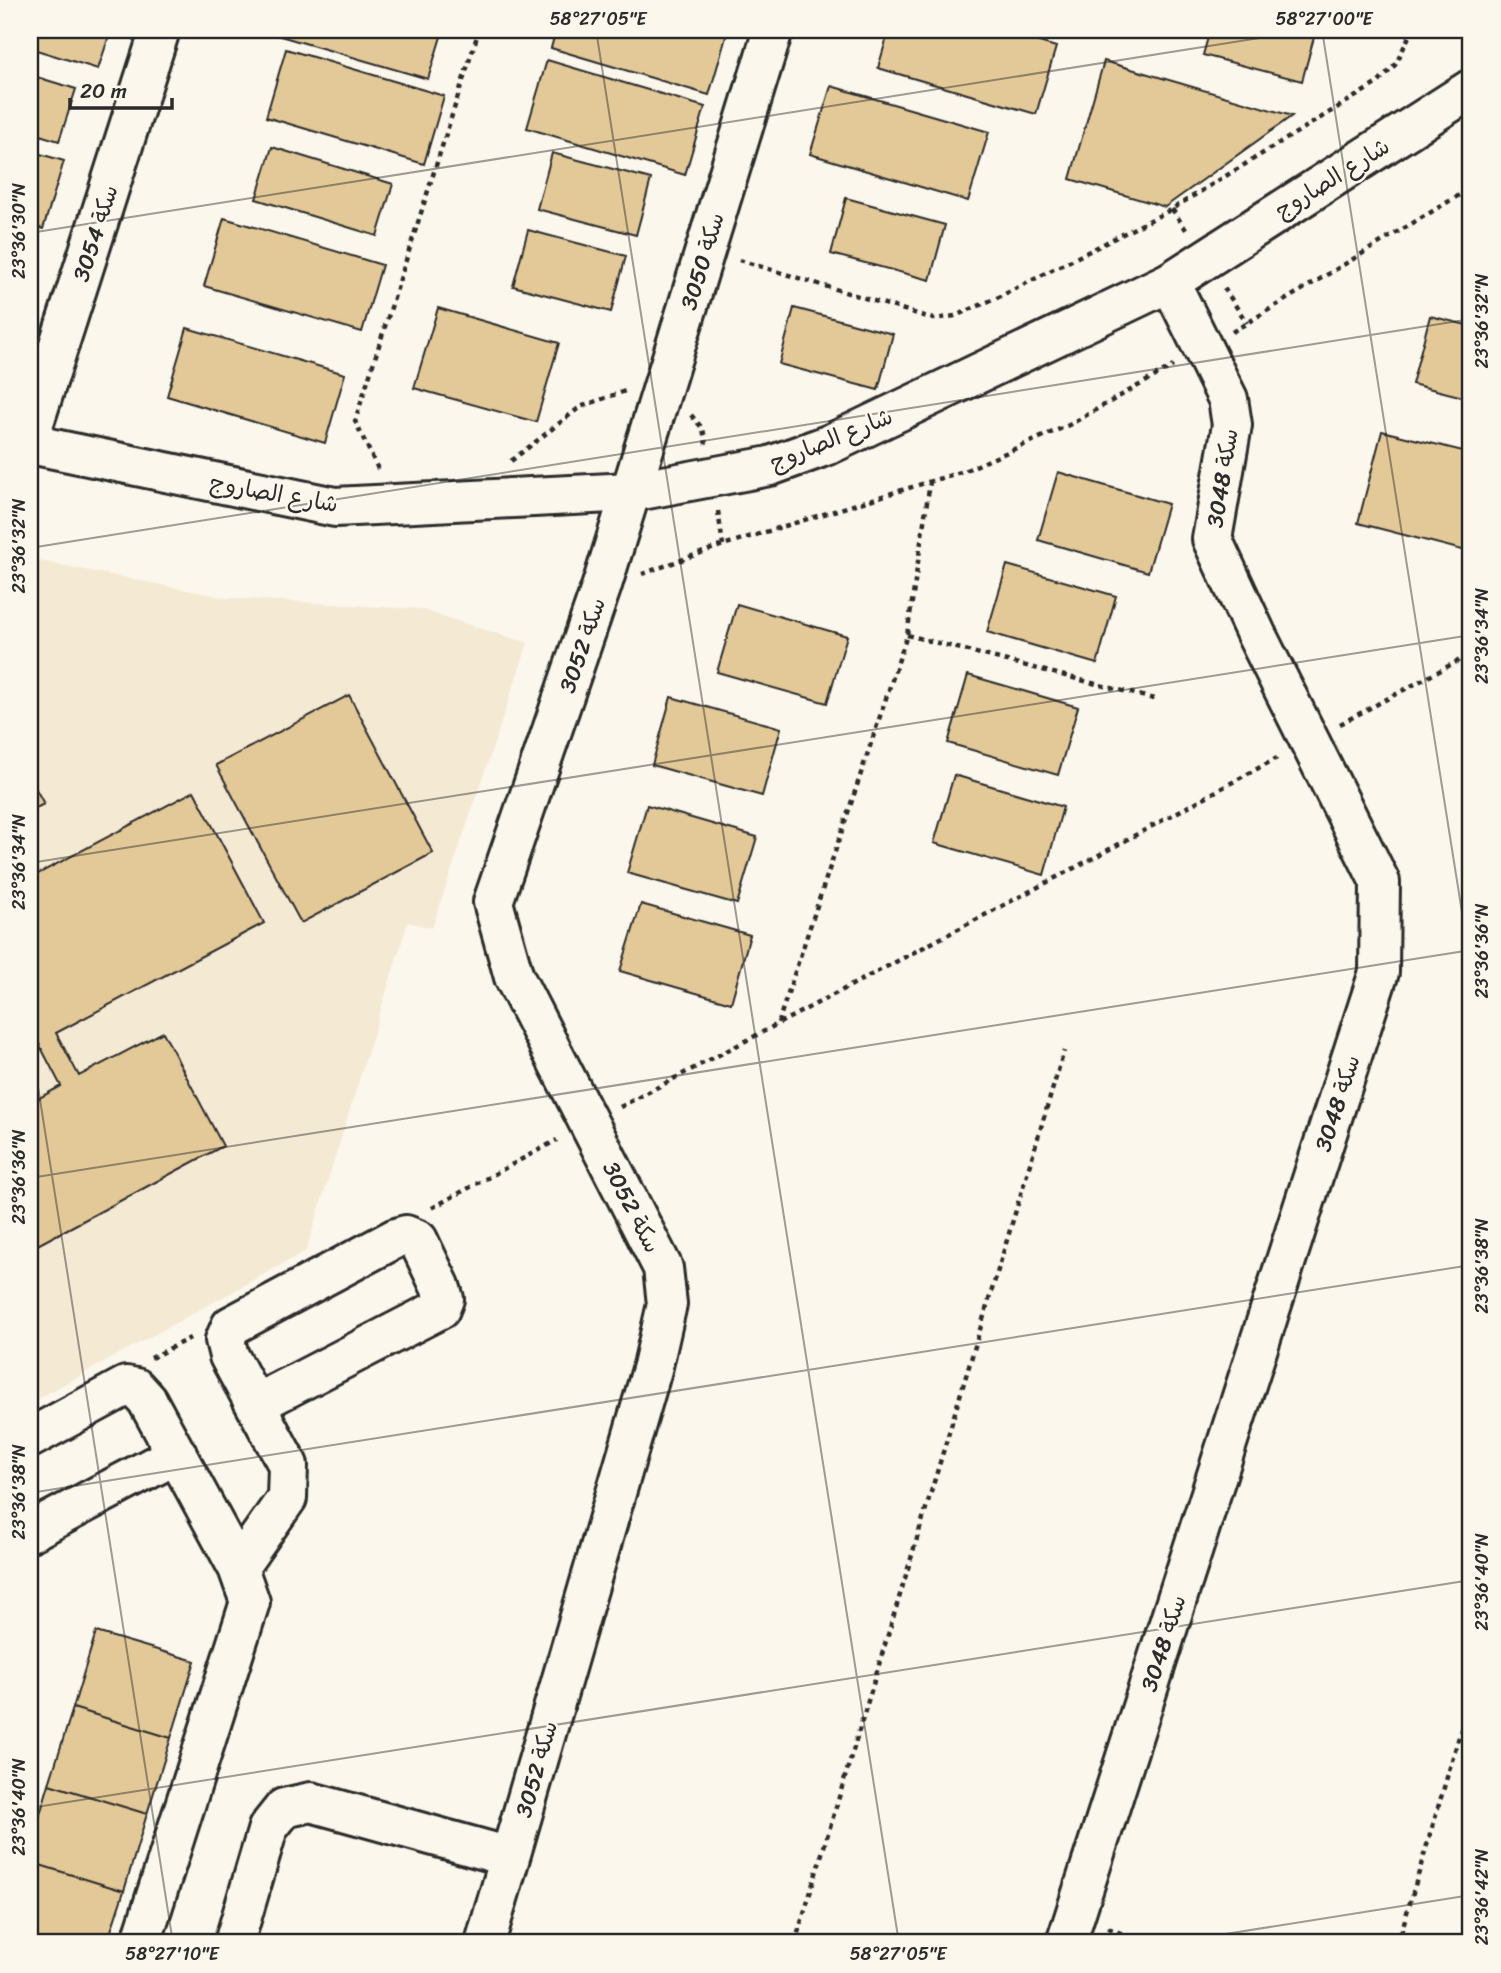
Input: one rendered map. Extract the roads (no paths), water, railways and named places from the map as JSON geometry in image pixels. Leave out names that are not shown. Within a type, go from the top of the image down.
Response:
[{"type":"street","name":"سكة 3054","points":[[30,435],[160,30]]},
{"type":"street","name":"سكة 3050","points":[[631,492],[773,30]]},
{"type":"street","name":"شارع الصاروج","points":[[30,444],[335,508],[631,492],[770,466],[828,445],[1170,282],[1471,89]]},
{"type":"street","name":"سكة 3048","points":[[1066,1943],[1379,972],[1380,882],[1256,635],[1212,539],[1233,425],[1228,399],[1170,282]]},
{"type":"street","name":"سكة 3052","points":[[485,1943],[653,1366],[667,1304],[663,1268],[514,977],[493,902],[602,585],[631,492]]},
{"type":"street","points":[[238,1568],[287,1498],[288,1465],[229,1356],[225,1339],[231,1326],[396,1238],[406,1235],[418,1240],[440,1286],[444,1299],[440,1309],[256,1404]]},
{"type":"street","points":[[30,1438],[126,1386],[136,1388],[147,1399],[238,1568],[250,1602],[141,1943]]},
{"type":"street","points":[[30,1532],[177,1454]]},
{"type":"street","points":[[234,1943],[268,1828],[284,1808],[311,1802],[510,1857]]}]
